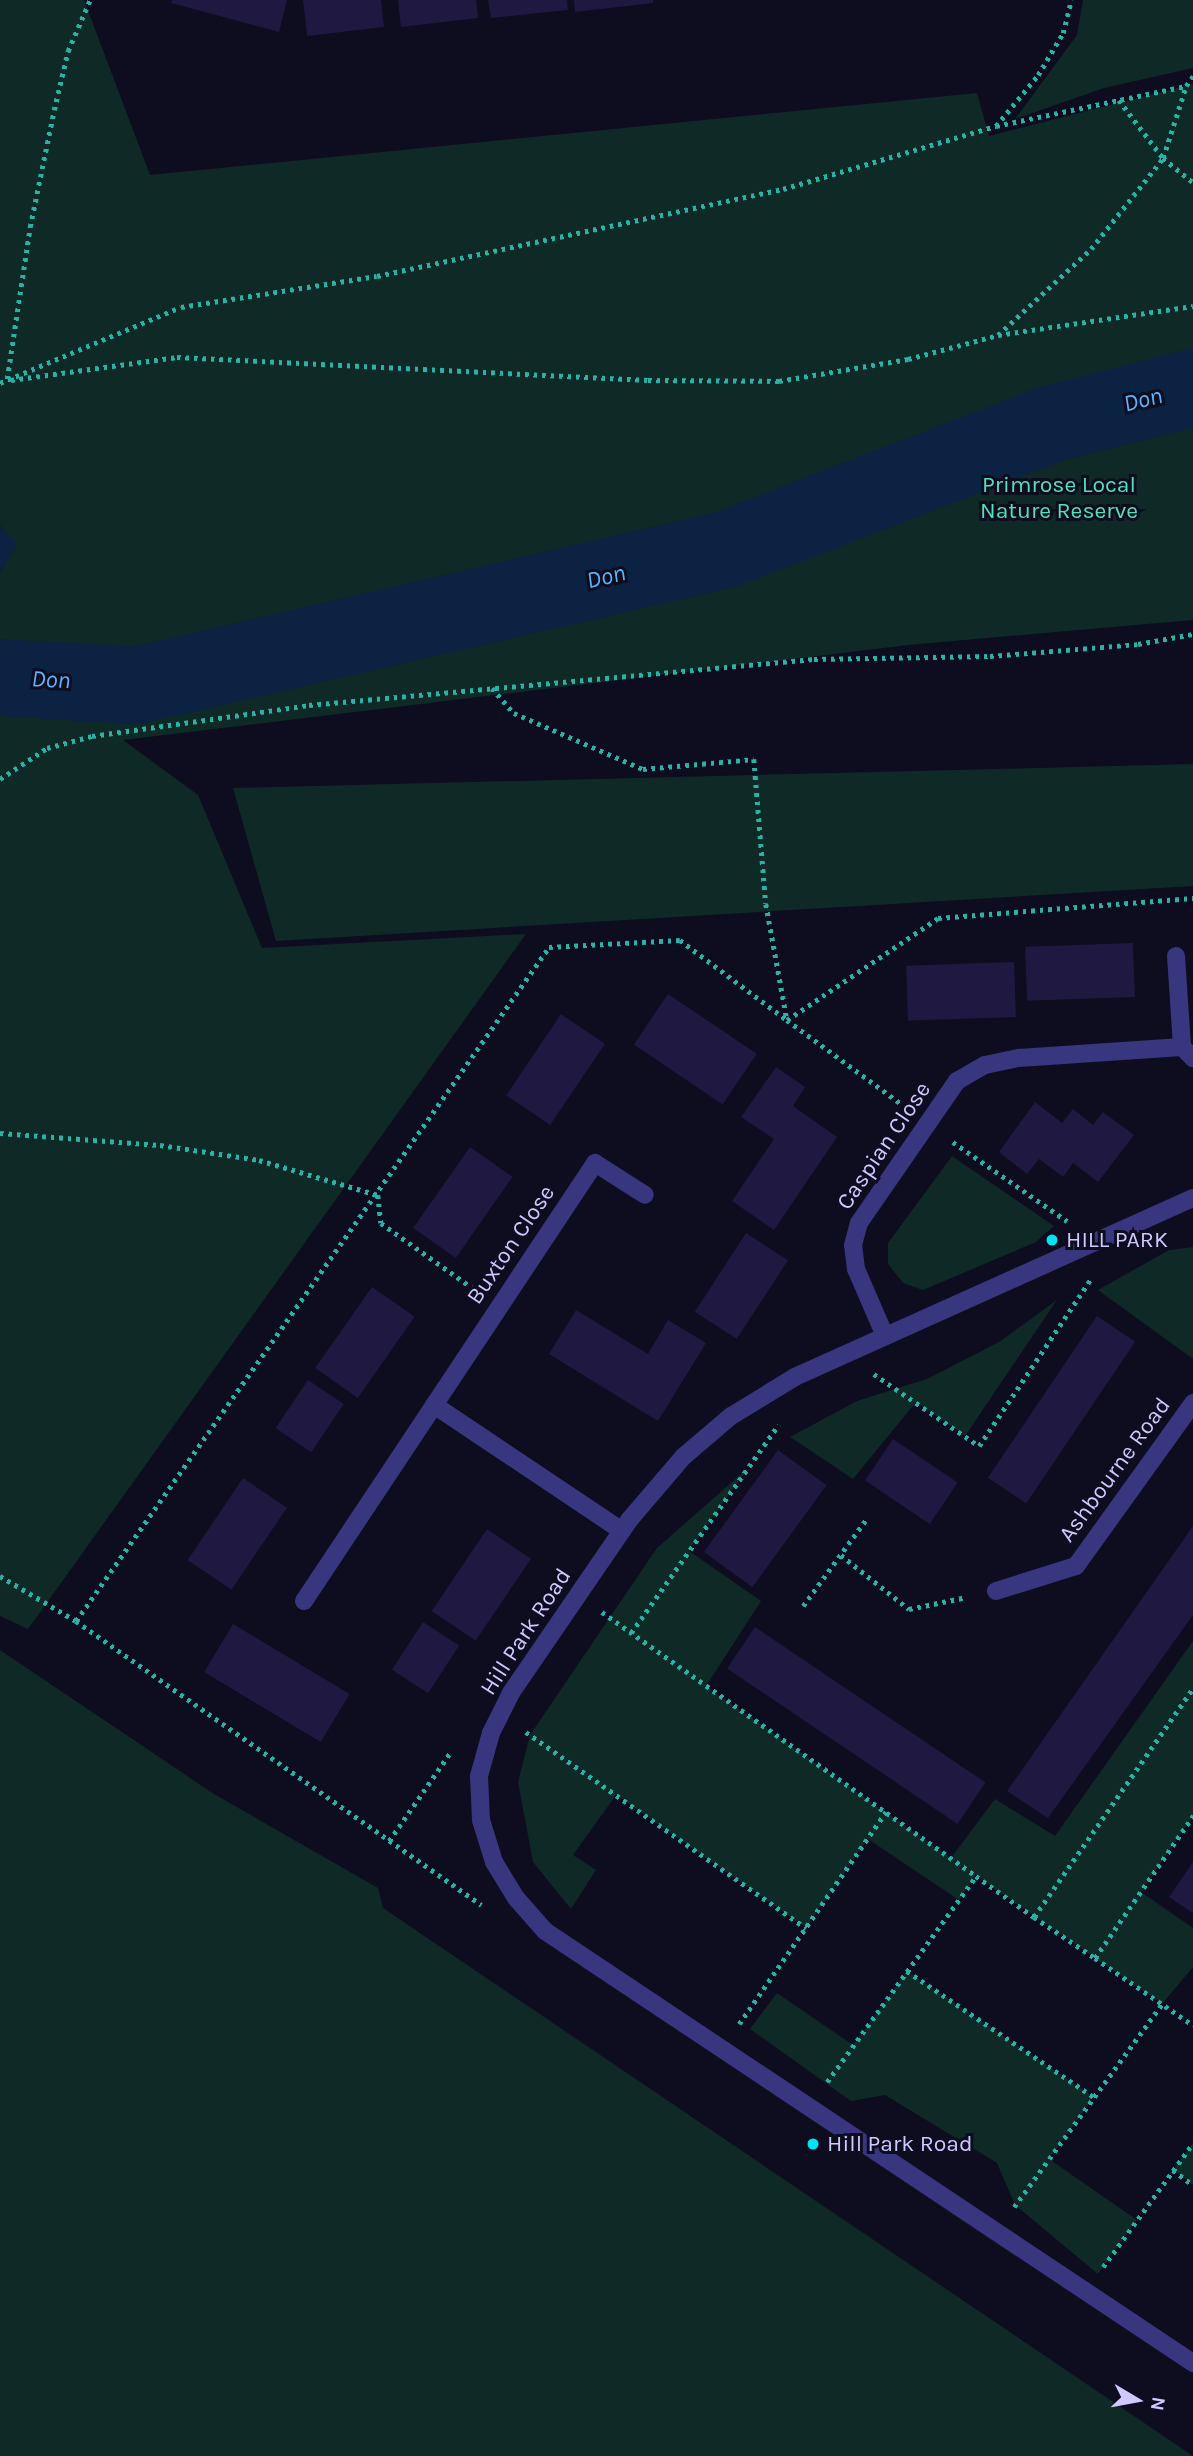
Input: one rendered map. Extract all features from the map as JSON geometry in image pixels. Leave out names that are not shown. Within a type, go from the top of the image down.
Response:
[{"type":"street","points":[[1176,956],[1187,1052]]},
{"type":"street","name":"Caspian Close","points":[[885,1336],[856,1269],[853,1245],[859,1223],[957,1081],[985,1065],[1019,1058],[1187,1052]]},
{"type":"street","name":"Buxton Close","points":[[304,1601],[595,1163],[645,1195]]},
{"type":"street","name":"Hill Park Road","points":[[1193,1198],[795,1377],[731,1416],[683,1457],[622,1531],[511,1693],[491,1734],[480,1776],[481,1820],[494,1862],[516,1898],[544,1931],[1193,2363]]},
{"type":"street","name":"Ashbourne Road","points":[[996,1591],[1076,1566],[1193,1403]]},
{"type":"street","points":[[434,1405],[622,1531]]},
{"type":"path","points":[[6,380],[30,227],[54,110],[68,51],[90,0]]},
{"type":"path","points":[[996,126],[1038,75],[1051,54],[1063,33],[1071,0]]},
{"type":"path","points":[[998,335],[1091,249],[1163,158],[1186,86],[1193,76]]},
{"type":"path","points":[[0,383],[181,307],[377,276],[783,189],[996,126],[1186,86]]},
{"type":"path","points":[[1118,100],[1163,158],[1193,182]]},
{"type":"path","points":[[6,380],[177,357],[635,379],[779,381],[908,359],[998,335],[1193,306]]},
{"type":"path","points":[[0,779],[47,748],[92,736],[309,705],[814,659],[1003,655],[1138,644],[1193,634]]},
{"type":"path","points":[[492,688],[514,713],[643,769],[754,759],[766,904],[787,1020]]},
{"type":"path","points":[[787,1020],[938,918],[1193,898]]},
{"type":"path","points":[[76,1622],[378,1195],[549,947],[680,940],[928,1124],[1096,1242]]},
{"type":"path","points":[[0,1133],[160,1146],[259,1160],[378,1195]]},
{"type":"path","points":[[378,1195],[381,1223],[500,1306]]},
{"type":"path","points":[[846,1354],[979,1446],[1094,1275]]},
{"type":"path","points":[[631,1633],[779,1423]]},
{"type":"path","points":[[803,1606],[868,1517]]},
{"type":"path","points":[[841,1555],[909,1609],[996,1591]]},
{"type":"path","points":[[0,1576],[76,1622],[487,1909]]},
{"type":"path","points":[[579,1596],[1034,1917],[1193,2025]]},
{"type":"path","points":[[1034,1917],[1193,1688]]},
{"type":"path","points":[[500,1714],[806,1928]]},
{"type":"path","points":[[389,1841],[457,1744]]},
{"type":"path","points":[[722,2049],[886,1812]]},
{"type":"path","points":[[1095,1958],[1193,1816]]},
{"type":"path","points":[[809,2107],[976,1876]]},
{"type":"path","points":[[907,1971],[1094,2097]]},
{"type":"path","points":[[996,2232],[1162,2004]]},
{"type":"path","points":[[1085,2291],[1193,2143]]},
{"type":"path","points":[[1173,2171],[1193,2185]]},
{"type":"green space","name":"Primrose Local Nature Reserve","points":[[0,0],[84,0],[150,175],[977,93],[989,136],[1193,84],[1193,620],[908,645],[123,740],[198,795],[262,948],[526,934],[28,1629],[0,1616],[0,572],[16,545],[0,526]]},
{"type":"green space","points":[[1083,0],[1193,0],[1193,68],[1104,88],[1015,119],[1077,35]]},
{"type":"green space","points":[[1193,764],[1193,886],[276,941],[233,788]]},
{"type":"green space","points":[[952,1156],[1054,1226],[1036,1242],[923,1290],[903,1283],[888,1264],[888,1243]]},
{"type":"green space","points":[[1193,1247],[1193,1359],[1098,1290],[1169,1250]]},
{"type":"green space","points":[[1057,1300],[965,1436],[916,1402],[853,1479],[790,1437],[857,1401],[927,1379],[999,1342]]},
{"type":"green space","points":[[748,1468],[689,1551],[761,1601],[706,1686],[951,1858],[995,1799],[1055,1836],[1193,1641],[1193,1816],[1141,1892],[1193,1928],[1193,1967],[1162,2004],[976,1876],[959,1900],[868,1839],[806,1928],[616,1795],[573,1855],[596,1870],[571,1909],[533,1862],[518,1782],[530,1735],[657,1548]]},
{"type":"green space","points":[[0,1650],[214,1794],[378,1888],[383,1908],[1193,2456],[0,2456]]},
{"type":"green space","points":[[907,1971],[1094,2097],[1049,2159],[1137,2220],[1098,2274],[1015,2205],[997,2163],[885,2095],[851,2101],[750,2029],[777,1993],[853,2045]]},
{"type":"green space","points":[[1193,2143],[1193,2185],[1173,2170]]},
{"type":"water","points":[[0,526],[17,545],[0,572]]},
{"type":"building","points":[[172,0],[287,0],[279,32],[171,3]]},
{"type":"building","points":[[303,0],[381,0],[384,27],[307,36]]},
{"type":"building","points":[[398,0],[476,0],[478,18],[401,27]]},
{"type":"building","points":[[488,0],[567,0],[568,10],[491,18]]},
{"type":"building","points":[[574,0],[653,0],[653,3],[575,12]]},
{"type":"building","points":[[1133,943],[1135,997],[1027,1001],[1025,947]]},
{"type":"building","points":[[1014,962],[1016,1017],[908,1021],[906,966]]},
{"type":"building","points":[[668,994],[757,1054],[723,1104],[634,1045]]},
{"type":"building","points":[[561,1014],[605,1044],[550,1125],[506,1095]]},
{"type":"building","points":[[776,1067],[805,1087],[793,1106],[837,1137],[774,1230],[732,1201],[774,1139],[741,1117]]},
{"type":"building","points":[[1035,1102],[1062,1123],[1073,1109],[1093,1125],[1103,1112],[1134,1135],[1098,1182],[1073,1163],[1063,1177],[1039,1159],[1027,1174],[999,1152]]},
{"type":"building","points":[[470,1147],[513,1177],[456,1258],[413,1228]]},
{"type":"building","points":[[746,1233],[788,1260],[737,1339],[695,1312]]},
{"type":"building","points":[[372,1287],[415,1317],[358,1398],[315,1368]]},
{"type":"building","points":[[576,1310],[648,1354],[668,1320],[706,1343],[658,1421],[549,1354]]},
{"type":"building","points":[[1097,1316],[1135,1342],[1026,1503],[988,1478]]},
{"type":"building","points":[[308,1380],[344,1404],[311,1452],[276,1428]]},
{"type":"building","points":[[893,1439],[958,1483],[930,1524],[865,1480]]},
{"type":"building","points":[[778,1450],[827,1485],[752,1587],[704,1552]]},
{"type":"building","points":[[243,1478],[287,1508],[232,1590],[188,1560]]},
{"type":"building","points":[[1193,1526],[1193,1615],[1048,1818],[1007,1791]]},
{"type":"building","points":[[487,1529],[531,1559],[476,1641],[432,1611]]},
{"type":"building","points":[[423,1622],[459,1645],[428,1693],[392,1670]]},
{"type":"building","points":[[233,1624],[350,1694],[321,1742],[204,1672]]},
{"type":"building","points":[[755,1627],[985,1782],[958,1824],[727,1668]]},
{"type":"building","points":[[1193,1862],[1193,1913],[1169,1897]]},
{"type":"waterway","name":"Don","points":[[0,677],[135,685],[725,549],[1052,423],[1193,387]]},
{"type":"place","name":"HILL PARK","points":[[1052,1240]]},
{"type":"place","name":"Hill Park Road","points":[[813,2144]]}]
